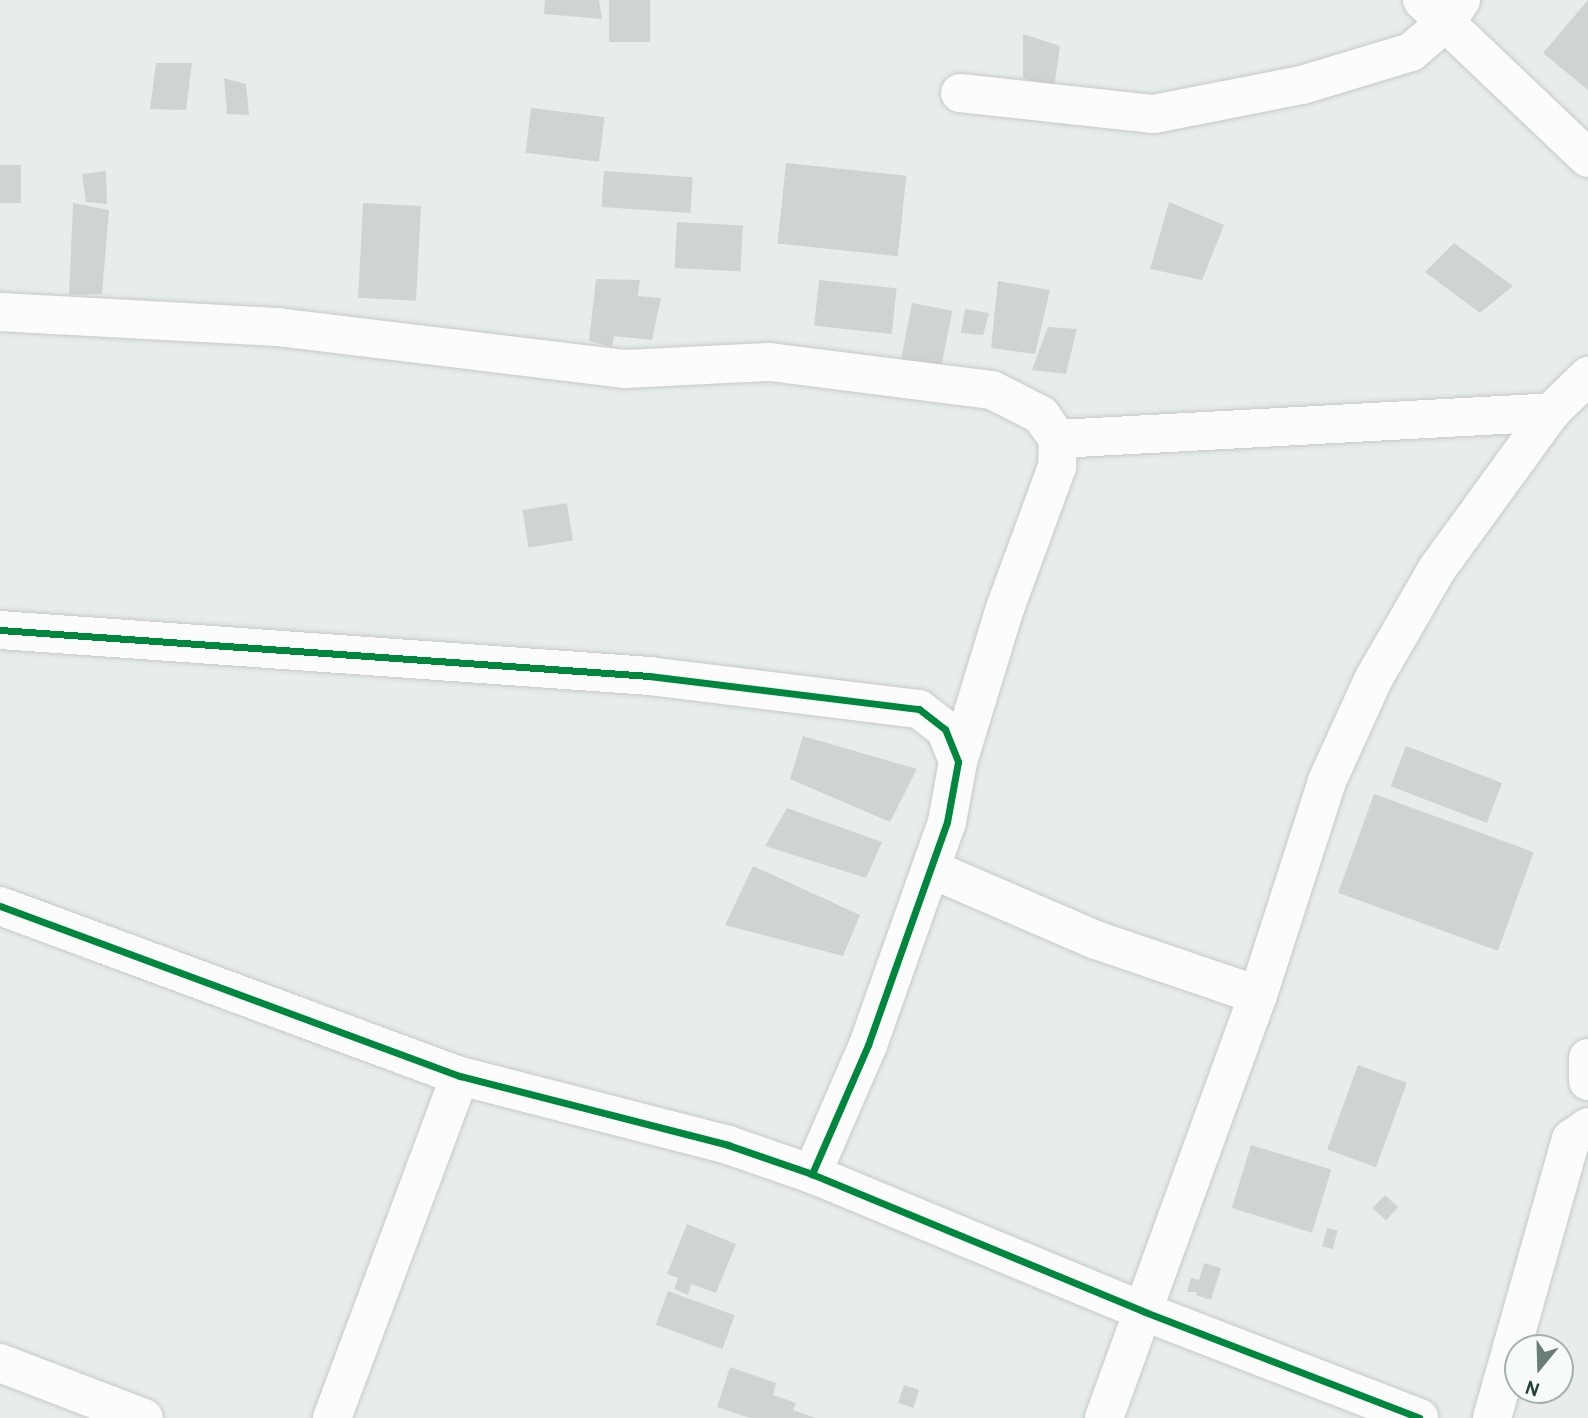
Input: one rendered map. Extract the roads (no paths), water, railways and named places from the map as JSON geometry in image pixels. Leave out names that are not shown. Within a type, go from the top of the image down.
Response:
[{"type":"street","points":[[960,93],[1154,114],[1302,85],[1411,52],[1443,8],[1588,158]]},
{"type":"street","points":[[0,312],[277,327],[625,369],[770,362],[992,390],[1041,415],[1058,439],[1057,467],[1005,608],[958,762],[947,822],[931,869],[868,1045],[812,1174]]},
{"type":"street","points":[[1104,1418],[1258,995],[1327,781],[1374,678],[1437,569],[1551,412],[1588,376]]},
{"type":"street","points":[[1058,439],[1551,412]]},
{"type":"street","points":[[0,630],[649,676],[919,709],[945,729],[958,762]]},
{"type":"street","points":[[931,869],[1096,940],[1258,995]]},
{"type":"street","points":[[0,906],[460,1076],[728,1145],[812,1174],[1145,1311],[1419,1418]]},
{"type":"street","points":[[1588,1058],[1588,1081]]},
{"type":"street","points":[[332,1418],[460,1076]]},
{"type":"street","points":[[1492,1418],[1571,1139],[1588,1127]]},
{"type":"street","points":[[0,1363],[144,1418]]}]
